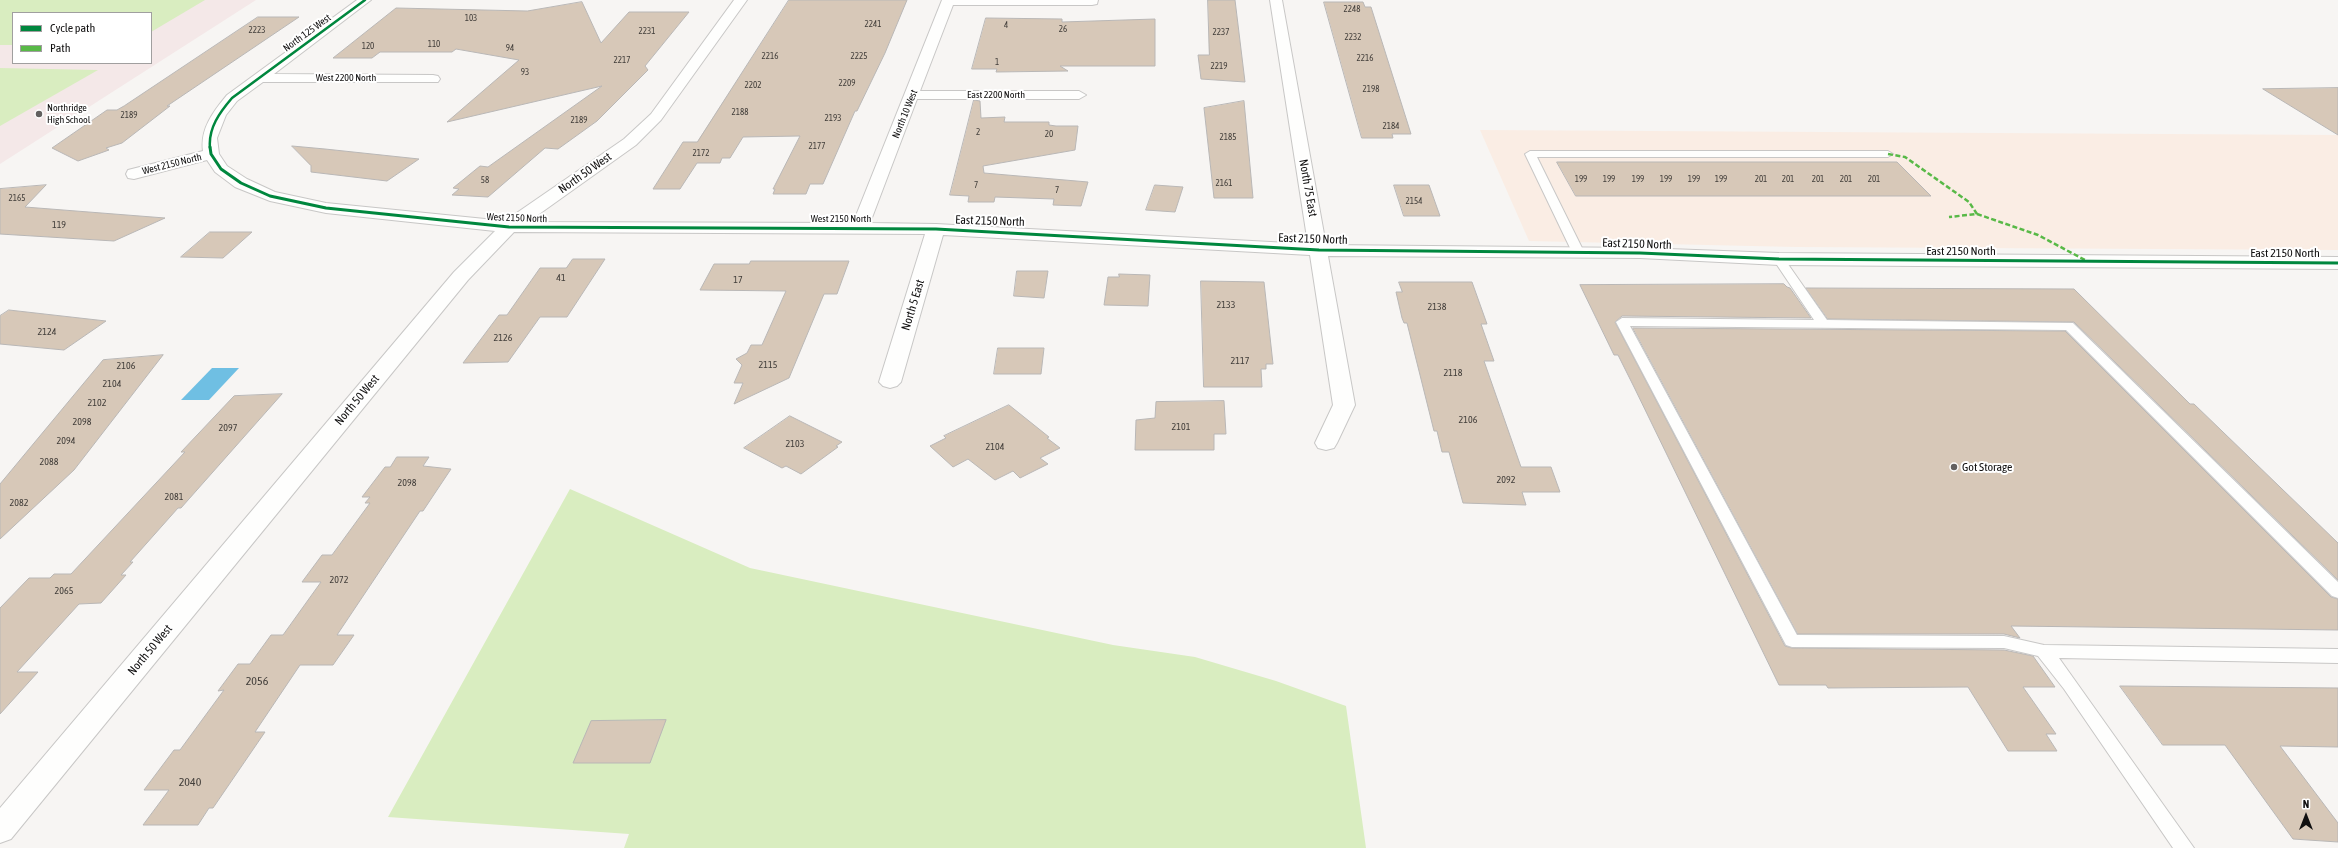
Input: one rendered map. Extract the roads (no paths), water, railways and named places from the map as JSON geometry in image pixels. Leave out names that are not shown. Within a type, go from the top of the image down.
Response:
[{"type":"street","name":"North 125 West","points":[[258,78],[365,0]]},
{"type":"street","name":"North 50 West","points":[[0,830],[461,276],[509,227],[630,142],[646,127],[656,117],[741,0]]},
{"type":"street","points":[[948,0],[1092,1]]},
{"type":"street","name":"North 10 West","points":[[860,227],[913,95],[948,0]]},
{"type":"street","name":"North 75 East","points":[[1276,0],[1344,405],[1326,443]]},
{"type":"street","name":"West 2200 North","points":[[258,78],[434,79]]},
{"type":"street","name":"West 2150 North","points":[[258,78],[232,98],[220,114],[209,138],[211,154],[221,169],[241,183],[270,196],[326,208],[509,227],[860,227],[936,229]]},
{"type":"street","name":"East 2200 North","points":[[913,95],[1079,95]]},
{"type":"street","name":"West 2150 North","points":[[134,174],[211,154]]},
{"type":"street","name":"East 2150 North","points":[[936,229],[1319,250],[1578,252],[1779,259],[2338,263]]},
{"type":"street","name":"North 5 East","points":[[890,382],[936,229]]},
{"type":"lane","points":[[1578,252],[1530,154],[1888,154]]},
{"type":"lane","points":[[1779,259],[1824,325]]},
{"type":"lane","points":[[2338,592],[2069,326],[1622,322],[1792,641],[2004,642],[2044,651],[2338,656]]},
{"type":"lane","points":[[2044,651],[2070,684],[2184,848]]},
{"type":"water","points":[[212,368],[239,368],[209,400],[181,400]]},
{"type":"place","name":"Northridge High School","points":[[39,114]]},
{"type":"place","name":"Got Storage","points":[[1954,467]]}]
